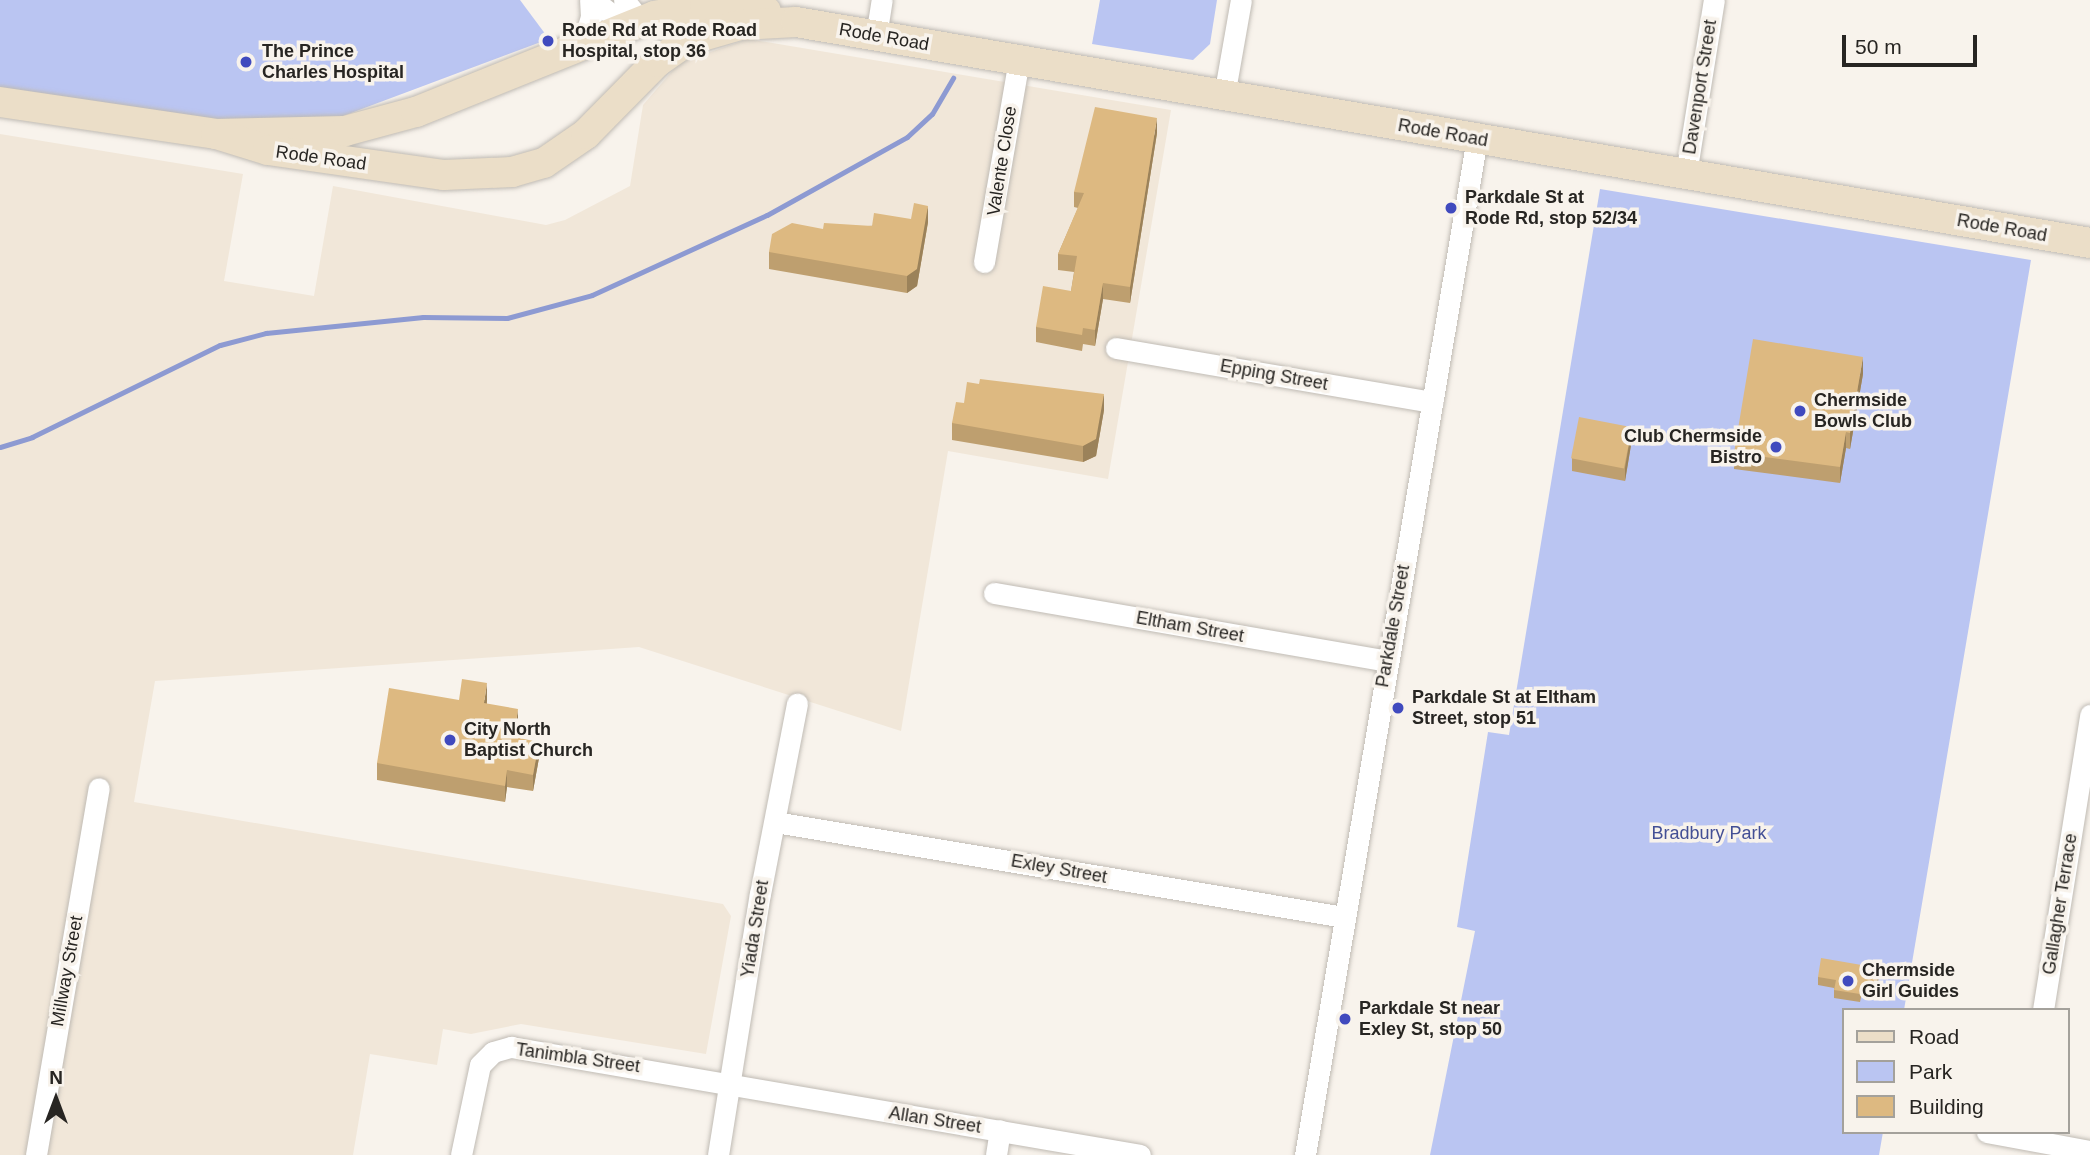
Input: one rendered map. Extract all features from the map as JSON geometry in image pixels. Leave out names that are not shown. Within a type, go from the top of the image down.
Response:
[{"type":"main road","name":"Rode Road","points":[[0,102],[216,134],[307,135],[380,124],[634,20],[694,7],[727,6],[762,10],[796,22],[876,36],[2090,243]]},
{"type":"main road","points":[[622,98],[641,61],[634,20],[740,25]]},
{"type":"main road","name":"Rode Road","points":[[216,134],[268,150],[444,175],[488,176],[544,163],[586,134],[675,48],[703,34],[740,25],[796,22]]},
{"type":"street","points":[[583,43],[591,17],[592,0],[634,20]]},
{"type":"street","points":[[876,36],[882,0]]},
{"type":"street","points":[[1224,96],[1241,0]]},
{"type":"street","name":"Davenport Street","points":[[1686,174],[1714,0]]},
{"type":"street","name":"Valente Close","points":[[984,262],[1018,60]]},
{"type":"street","name":"Parkdale Street","points":[[1305,1155],[1477,138]]},
{"type":"street","name":"Epping Street","points":[[1116,348],[1432,402]]},
{"type":"street","name":"Eltham Street","points":[[994,593],[1387,661]]},
{"type":"street","name":"Yiada Street","points":[[718,1155],[797,704]]},
{"type":"street","name":"Gallagher Terrace","points":[[2043,1008],[2087,755],[2090,715]]},
{"type":"street","name":"Millway Street","points":[[36,1155],[99,788]]},
{"type":"street","name":"Exley Street","points":[[775,821],[1344,917]]},
{"type":"street","name":"Tanimbla Street","points":[[461,1155],[475,1076],[485,1058],[502,1049],[524,1047],[730,1084]]},
{"type":"street","name":"Allan Street","points":[[730,1084],[1140,1155]]},
{"type":"street","points":[[996,1155],[1000,1130]]},
{"type":"street","points":[[1994,1134],[2022,1142],[2090,1151]]},
{"type":"shaded area","points":[[748,39],[1171,110],[1108,479],[948,451],[901,731],[639,647],[155,681],[134,802],[723,904],[731,916],[706,1054],[521,1024],[471,1034],[443,1029],[437,1065],[370,1054],[353,1155],[0,1155],[0,134],[243,174],[224,281],[314,296],[333,186],[546,225],[565,220],[630,186],[643,105],[679,63]]},
{"type":"green space","name":"The Prince Charles Hospital","points":[[0,0],[520,0],[549,39],[327,122],[187,122],[0,90]]},
{"type":"green space","points":[[1100,0],[1217,0],[1210,44],[1193,60],[1092,44]]},
{"type":"green space","name":"Bradbury Park","points":[[1600,189],[2031,260],[1904,1008],[1842,1008],[1842,1134],[1883,1134],[1879,1155],[1430,1155],[1475,931],[1457,927],[1488,732],[1509,735]]},
{"type":"building","points":[[1095,107],[1157,118],[1130,287],[1103,283],[1095,330],[1083,328],[1082,335],[1036,327],[1043,286],[1071,291],[1077,256],[1058,254],[1084,193],[1074,192]]},
{"type":"building","points":[[914,203],[928,206],[917,269],[907,276],[769,252],[772,234],[792,223],[823,229],[824,223],[872,226],[874,213],[911,219]]},
{"type":"building","name":"Chermside Bowls Club","points":[[1753,339],[1863,357],[1850,433],[1846,432],[1840,467],[1734,453]]},
{"type":"building","points":[[980,379],[1104,394],[1096,439],[1083,446],[952,423],[956,402],[964,403],[967,382],[979,384]]},
{"type":"building","points":[[1579,417],[1632,427],[1624,469],[1571,458]]},
{"type":"building","name":"City North Baptist Church","points":[[462,679],[487,683],[484,703],[518,709],[514,737],[539,742],[533,775],[507,770],[505,786],[377,763],[389,688],[459,700]]},
{"type":"building","name":"Chermside Girl Guides","points":[[1821,958],[1879,968],[1876,987],[1862,984],[1860,994],[1834,990],[1836,980],[1818,977]]},
{"type":"waterway","points":[[0,447],[32,437],[220,345],[266,333],[423,317],[507,318],[592,295],[767,215],[907,137],[932,114],[953,78]]},
{"type":"place","name":"Rode Rd at Rode Road Hospital, stop 36","points":[[548,41]]},
{"type":"place","name":"The Prince Charles Hospital","points":[[246,62]]},
{"type":"place","name":"Parkdale St at Rode Rd, stop 52/34","points":[[1451,208]]},
{"type":"place","name":"Chermside Bowls Club","points":[[1800,411]]},
{"type":"place","name":"Club Chermside Bistro","points":[[1776,447]]},
{"type":"place","name":"Parkdale St at Eltham Street, stop 51","points":[[1398,708]]},
{"type":"place","name":"City North Baptist Church","points":[[450,740]]},
{"type":"place","name":"Chermside Girl Guides","points":[[1848,981]]},
{"type":"place","name":"Parkdale St near Exley St, stop 50","points":[[1345,1019]]}]
